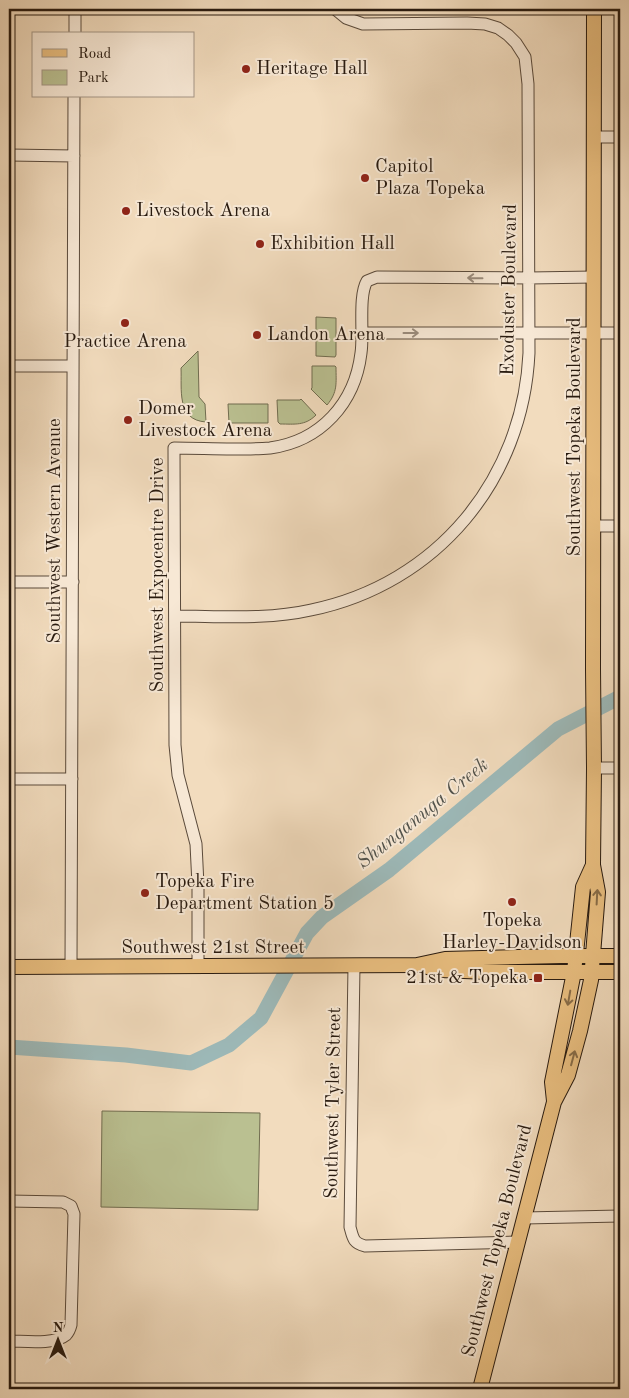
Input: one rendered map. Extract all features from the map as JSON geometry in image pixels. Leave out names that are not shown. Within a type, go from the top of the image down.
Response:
[{"type":"main road","name":"Southwest Topeka Boulevard","points":[[480,1389],[554,1102],[568,1075],[591,980],[598,892],[593,864],[594,9]]},
{"type":"main road","name":"Southwest Topeka Boulevard","points":[[554,1102],[552,1082],[574,972],[583,887],[593,864]]},
{"type":"main road","name":"Southwest 21st Street","points":[[9,967],[418,965],[445,960],[620,956]]},
{"type":"main road","name":"Southwest 21st Street","points":[[418,965],[440,970],[488,972],[620,972]]},
{"type":"street","points":[[75,9],[75,32]]},
{"type":"street","name":"Exoduster Boulevard","points":[[175,616],[267,616],[309,611],[343,602],[376,589],[401,575],[449,538],[482,498],[503,462],[514,436],[522,409],[528,367],[529,333],[528,84],[525,58],[521,50],[508,35],[498,28],[485,24],[467,22],[363,24],[346,18],[334,9]]},
{"type":"street","name":"Southwest Western Avenue","points":[[71,967],[74,98]]},
{"type":"street","points":[[594,137],[620,137]]},
{"type":"street","points":[[9,155],[74,156]]},
{"type":"street","name":"Southwest Expocentre Drive","points":[[198,966],[196,844],[178,775],[175,744],[174,448],[270,448],[300,440],[324,424],[343,405],[350,394],[358,371],[361,352],[363,292],[367,281],[377,277],[594,277]]},
{"type":"street","points":[[362,332],[620,333]]},
{"type":"street","points":[[9,366],[73,366]]},
{"type":"street","points":[[594,526],[620,526]]},
{"type":"street","points":[[9,582],[73,582]]},
{"type":"street","points":[[594,768],[620,768]]},
{"type":"street","points":[[9,779],[72,779]]},
{"type":"street","name":"Southwest Tyler Street","points":[[354,966],[350,1227],[354,1240],[358,1244],[365,1246],[518,1242]]},
{"type":"street","points":[[9,1201],[63,1202],[71,1206],[74,1214],[72,1308],[69,1331],[64,1337],[54,1341],[9,1341]]},
{"type":"street","points":[[524,1218],[620,1216]]},
{"type":"green space","points":[[316,317],[336,318],[335,357],[316,356]]},
{"type":"green space","points":[[198,351],[199,397],[205,404],[206,422],[196,420],[190,416],[185,410],[181,394],[181,368]]},
{"type":"green space","points":[[312,366],[336,367],[335,391],[327,405],[311,389]]},
{"type":"green space","points":[[301,399],[316,415],[304,423],[280,424],[278,422],[277,400]]},
{"type":"green space","points":[[228,404],[268,404],[268,423],[229,423]]},
{"type":"green space","points":[[102,1111],[260,1113],[258,1210],[101,1207]]},
{"type":"waterway","name":"Shunganuga Creek","points":[[9,1047],[126,1055],[191,1063],[229,1045],[261,1018],[307,933],[322,917],[389,870],[558,729],[620,697]]},
{"type":"place","name":"Heritage Hall","points":[[246,69]]},
{"type":"place","name":"Capitol Plaza Topeka","points":[[365,178]]},
{"type":"place","name":"Livestock Arena","points":[[126,211]]},
{"type":"place","name":"Exhibition Hall","points":[[260,244]]},
{"type":"place","name":"Practice Arena","points":[[125,323]]},
{"type":"place","name":"Landon Arena","points":[[257,335]]},
{"type":"place","name":"Domer Livestock Arena","points":[[128,420]]},
{"type":"place","name":"Topeka Fire Department Station 5","points":[[145,893]]},
{"type":"place","name":"Topeka Harley-Davidson","points":[[512,902]]},
{"type":"place","name":"21st & Topeka","points":[[538,978]]}]
